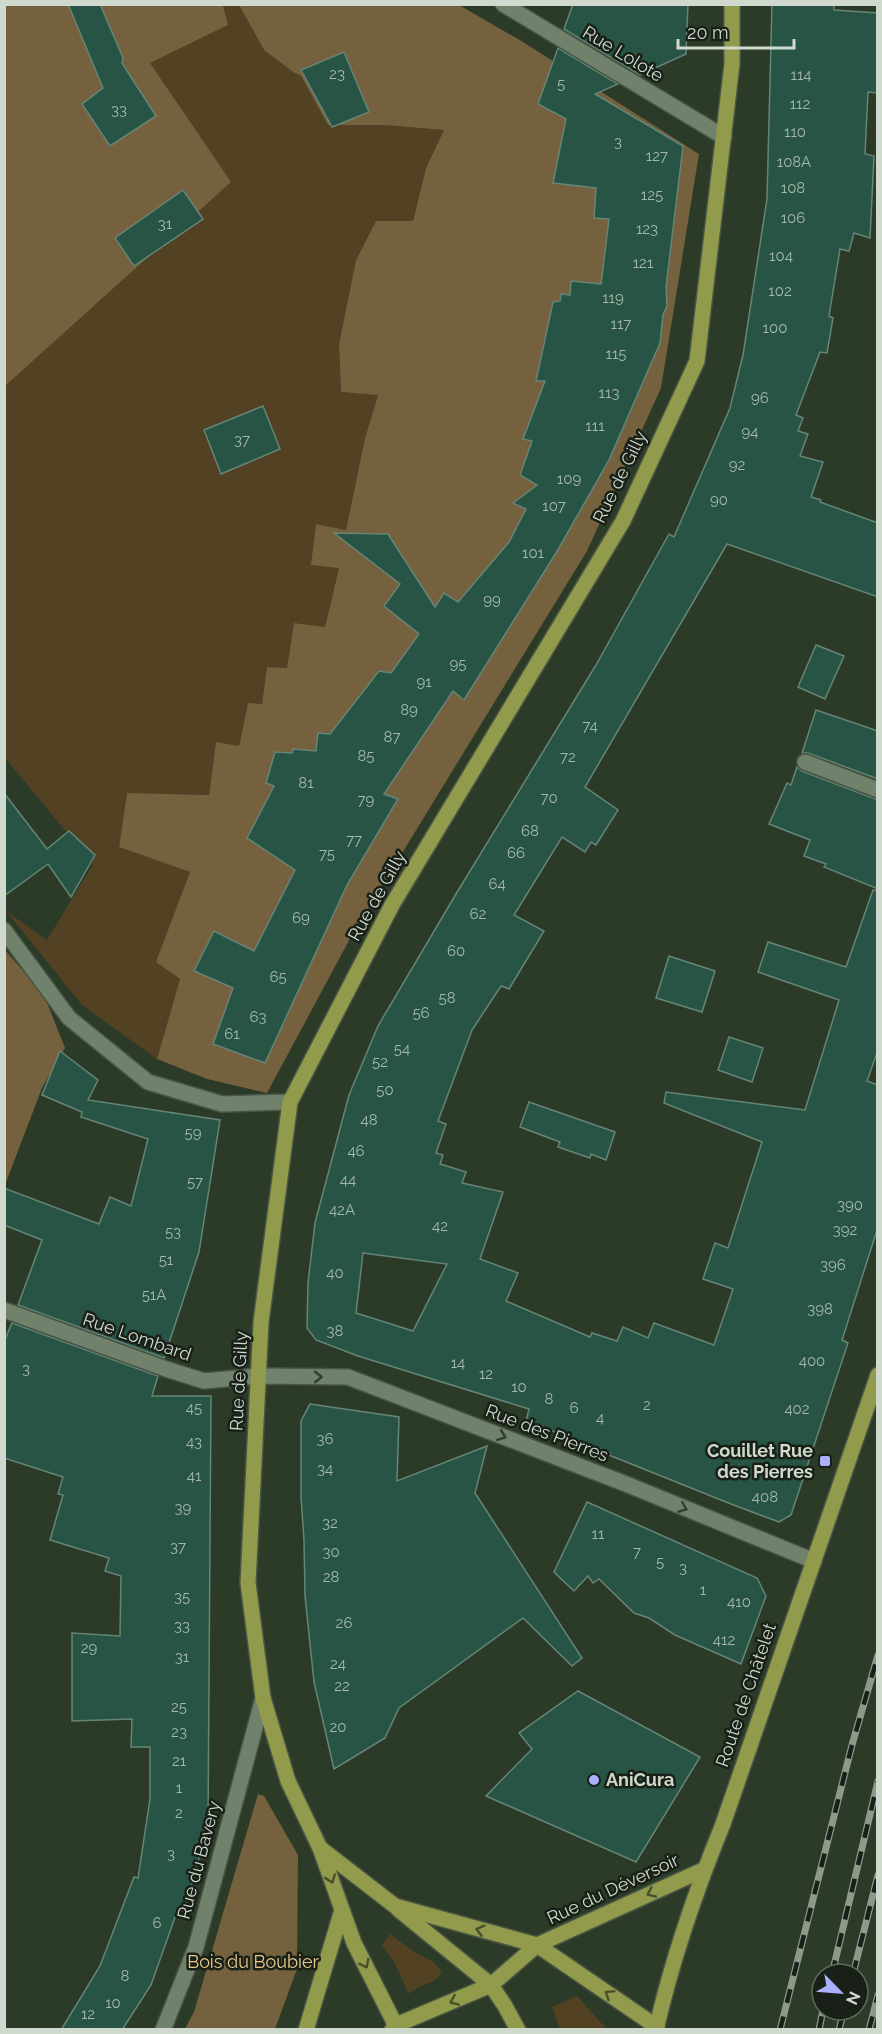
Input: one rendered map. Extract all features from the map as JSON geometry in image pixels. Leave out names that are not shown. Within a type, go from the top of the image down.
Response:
[{"type":"main road","name":"Rue de Gilly","points":[[396,2028],[354,1943],[320,1848],[288,1781],[263,1698],[248,1583],[261,1322],[290,1102],[392,905],[623,521],[697,361],[732,64],[732,4]]},
{"type":"main road","name":"Route de Châtelet","points":[[657,2028],[666,1990],[705,1869],[878,1375]]},
{"type":"main road","points":[[320,1848],[491,1985],[518,2030]]},
{"type":"main road","name":"Rue du Déversoir","points":[[396,2028],[491,1985],[537,1945],[705,1869]]},
{"type":"main road","points":[[395,1906],[537,1945]]},
{"type":"main road","points":[[306,2030],[342,1910]]},
{"type":"main road","name":"Rue du Déversoir","points":[[537,1945],[657,2028]]},
{"type":"street","name":"Rue Lolote","points":[[503,4],[724,137]]},
{"type":"street","points":[[805,762],[878,790]]},
{"type":"street","points":[[4,930],[69,1018],[148,1082],[222,1104],[290,1102]]},
{"type":"street","name":"Rue Lombard","points":[[4,1310],[204,1381],[259,1376]]},
{"type":"street","name":"Rue des Pierres","points":[[259,1376],[348,1377],[626,1484],[814,1561]]},
{"type":"street","name":"Rue du Bavery","points":[[163,2030],[196,1947],[263,1698]]},
{"type":"shaded area","points":[[223,5],[239,5],[264,50],[301,76],[329,125],[384,125],[444,130],[426,168],[413,221],[376,221],[356,260],[339,344],[341,392],[378,394],[365,438],[346,530],[316,524],[339,568],[325,627],[294,623],[287,668],[267,667],[262,705],[248,703],[239,746],[216,742],[209,795],[127,793],[119,847],[190,872],[157,961],[180,979],[157,1059],[82,1005],[6,911],[47,940],[93,864],[5,758],[4,386],[230,182],[149,63],[228,25]]},
{"type":"shaded area","points":[[390,1934],[414,1952],[434,1962],[442,1973],[409,1994],[394,1962],[382,1945]]},
{"type":"shaded area","points":[[577,1996],[606,2029],[560,2029],[552,2007]]},
{"type":"green space","points":[[5,5],[223,5],[228,25],[150,63],[231,182],[5,386]]},
{"type":"green space","points":[[239,5],[459,5],[523,42],[699,154],[661,388],[587,551],[352,935],[267,1093],[207,1079],[157,1059],[180,979],[156,962],[190,872],[119,847],[127,793],[209,795],[216,742],[239,746],[248,703],[262,704],[267,667],[287,668],[294,623],[325,627],[339,568],[311,565],[316,524],[346,530],[365,438],[378,395],[341,392],[339,344],[356,260],[376,221],[413,221],[426,168],[444,130],[384,125],[328,125],[301,76],[264,50]]},
{"type":"green space","points":[[5,950],[44,995],[65,1048],[42,1088],[5,1185]]},
{"type":"green space","name":"Bois du Boubier","points":[[258,1794],[264,1796],[298,1855],[297,1969],[275,2029],[185,2029],[194,2012]]},
{"type":"building","points":[[68,4],[100,4],[123,58],[122,63],[156,116],[110,146],[82,104],[103,88]]},
{"type":"building","points":[[573,4],[688,4],[686,54],[640,75],[564,29]]},
{"type":"building","points":[[772,4],[834,4],[834,10],[878,13],[878,93],[868,92],[865,154],[874,156],[870,238],[854,233],[849,251],[840,249],[829,316],[833,318],[827,353],[820,352],[796,415],[803,418],[798,431],[808,434],[800,456],[823,462],[811,497],[878,523],[878,597],[727,544],[585,787],[618,810],[596,845],[591,842],[585,852],[562,837],[514,915],[544,931],[509,989],[501,986],[472,1030],[438,1121],[446,1124],[436,1153],[443,1155],[440,1164],[466,1172],[462,1183],[503,1192],[480,1259],[518,1273],[506,1301],[590,1337],[592,1333],[617,1341],[623,1327],[648,1338],[654,1323],[714,1345],[733,1289],[703,1279],[715,1243],[728,1248],[762,1142],[664,1103],[666,1092],[805,1110],[839,1000],[758,972],[768,942],[846,967],[873,890],[878,891],[878,1050],[867,1081],[878,1085],[878,1227],[842,1340],[848,1343],[791,1515],[779,1522],[526,1421],[529,1409],[358,1356],[316,1340],[307,1328],[308,1283],[315,1223],[349,1095],[378,1026],[596,665],[669,534],[674,537],[730,408],[743,355],[767,199]],"holes":[[[363,1253],[447,1264],[413,1331],[356,1313]]]},
{"type":"building","points":[[558,48],[618,84],[595,94],[683,146],[666,287],[667,306],[663,315],[660,343],[609,460],[556,553],[464,700],[453,691],[384,794],[398,799],[347,885],[265,1063],[213,1044],[233,988],[194,971],[214,931],[254,951],[295,870],[247,838],[274,786],[266,783],[275,752],[292,753],[293,749],[316,751],[318,733],[330,734],[379,671],[391,673],[419,634],[384,606],[400,584],[334,533],[388,534],[435,607],[444,593],[458,602],[509,542],[526,509],[513,503],[537,485],[520,475],[532,441],[523,439],[545,381],[536,381],[553,302],[560,301],[561,294],[570,295],[571,281],[601,284],[609,219],[594,218],[596,188],[553,183],[566,119],[538,104]]},
{"type":"building","points":[[344,52],[369,112],[332,127],[301,70]]},
{"type":"building","points":[[183,190],[203,219],[134,266],[115,238]]},
{"type":"building","points":[[263,406],[280,449],[221,474],[204,430]]},
{"type":"building","points":[[816,645],[844,656],[825,699],[798,687]]},
{"type":"building","points":[[816,710],[878,731],[878,779],[808,753],[802,753]]},
{"type":"building","points":[[797,767],[802,771],[878,800],[878,889],[824,867],[826,864],[804,856],[810,840],[769,824],[787,783],[791,785]]},
{"type":"building","points":[[4,793],[47,849],[69,831],[95,855],[71,897],[48,864],[4,896]]},
{"type":"building","points":[[669,956],[715,971],[702,1012],[656,998]]},
{"type":"building","points":[[729,1037],[763,1048],[752,1082],[718,1070]]},
{"type":"building","points":[[60,1051],[98,1080],[88,1100],[220,1120],[199,1252],[164,1358],[18,1305],[42,1240],[4,1225],[4,1188],[99,1224],[110,1197],[131,1206],[148,1139],[81,1117],[82,1112],[42,1095]]},
{"type":"building","points":[[529,1102],[615,1132],[606,1160],[591,1154],[590,1158],[558,1147],[560,1142],[520,1127]]},
{"type":"building","points":[[12,1323],[158,1376],[152,1396],[211,1396],[208,1826],[184,1912],[178,1909],[151,1985],[122,2030],[61,2030],[100,1966],[134,1877],[138,1878],[150,1799],[150,1747],[131,1747],[132,1719],[72,1721],[72,1633],[120,1636],[121,1576],[105,1571],[109,1558],[50,1540],[63,1495],[58,1494],[63,1477],[4,1458],[4,1342]]},
{"type":"building","points":[[310,1404],[399,1417],[397,1481],[487,1446],[475,1493],[582,1658],[572,1666],[523,1618],[399,1708],[385,1738],[334,1769],[314,1682],[305,1596],[301,1421]]},
{"type":"building","points":[[587,1502],[757,1578],[766,1596],[741,1664],[675,1635],[649,1618],[634,1613],[599,1579],[593,1583],[588,1576],[574,1591],[554,1572]]},
{"type":"building","name":"AniCura","points":[[578,1691],[700,1757],[636,1862],[486,1796],[532,1749],[519,1733]]},
{"type":"railway","points":[[780,2030],[852,1745],[878,1655]]},
{"type":"railway","points":[[835,1962],[878,1781]]},
{"type":"railway","points":[[856,1962],[878,1875]]},
{"type":"railway","points":[[869,2030],[878,1995]]},
{"type":"railway","points":[[819,2030],[821,2022]]},
{"type":"railway","points":[[839,2030],[841,2022]]},
{"type":"place","name":"Couillet Rue des Pierres","points":[[825,1461]]},
{"type":"place","name":"AniCura","points":[[594,1780]]}]
